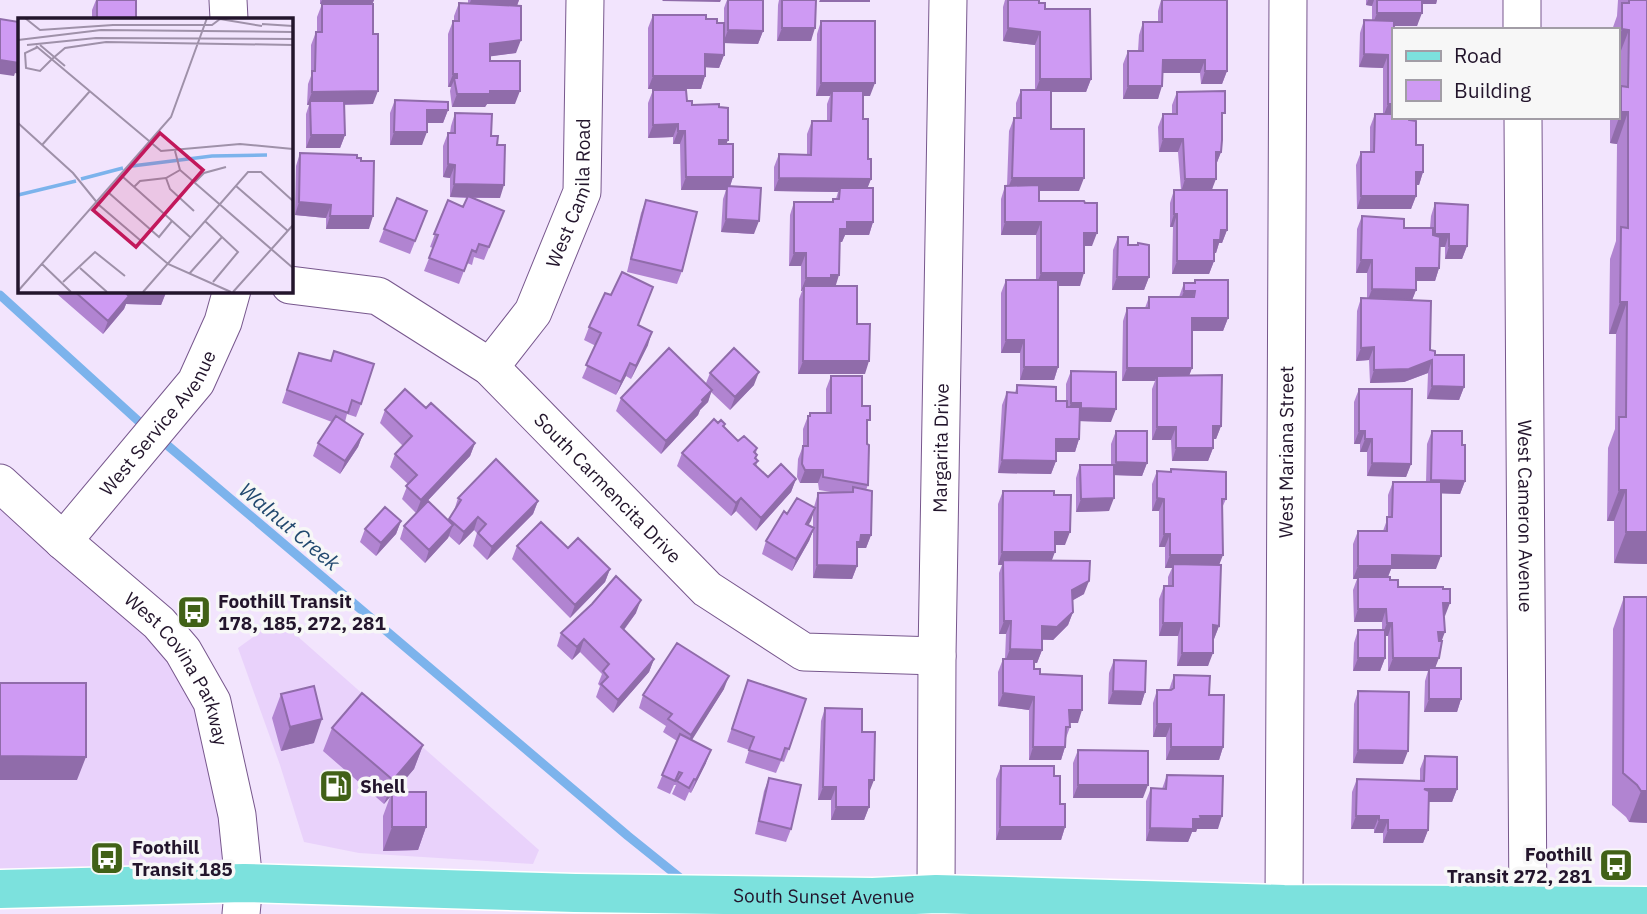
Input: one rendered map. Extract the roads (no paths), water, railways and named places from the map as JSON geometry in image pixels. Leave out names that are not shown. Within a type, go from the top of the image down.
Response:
[{"type":"main road","name":"South Sunset Avenue","points":[[0,889],[242,898],[575,893],[873,897],[936,894],[1529,910],[1647,906]]},
{"type":"street","points":[[228,0],[229,18]]},
{"type":"street","name":"West Camila Road","points":[[490,367],[533,312],[582,192],[584,0]]},
{"type":"street","name":"Margarita Drive","points":[[936,894],[937,656],[948,0]]},
{"type":"street","name":"West Mariana Street","points":[[1284,904],[1288,0]]},
{"type":"street","points":[[1522,0],[1522,28]]},
{"type":"street","name":"West Cameron Avenue","points":[[1523,119],[1529,910]]},
{"type":"street","name":"South Carmencita Drive","points":[[292,285],[378,296],[490,367],[707,589],[804,652],[937,656]]},
{"type":"street","name":"West Service Avenue","points":[[63,541],[196,382],[223,322],[231,292]]},
{"type":"street","name":"West Covina Parkway","points":[[0,483],[159,623],[183,651],[212,702],[237,815],[242,898]]},
{"type":"waterway","name":"Walnut Creek","points":[[0,295],[146,428]]},
{"type":"waterway","name":"Walnut Creek","points":[[160,439],[684,881]]},
{"type":"place","name":"Foothill Transit 178, 185, 272, 281","points":[[194,612]]},
{"type":"place","name":"Shell","points":[[336,786]]},
{"type":"place","name":"Foothill Transit 185","points":[[107,858]]},
{"type":"place","name":"Foothill Transit 272, 281","points":[[1616,865]]}]
